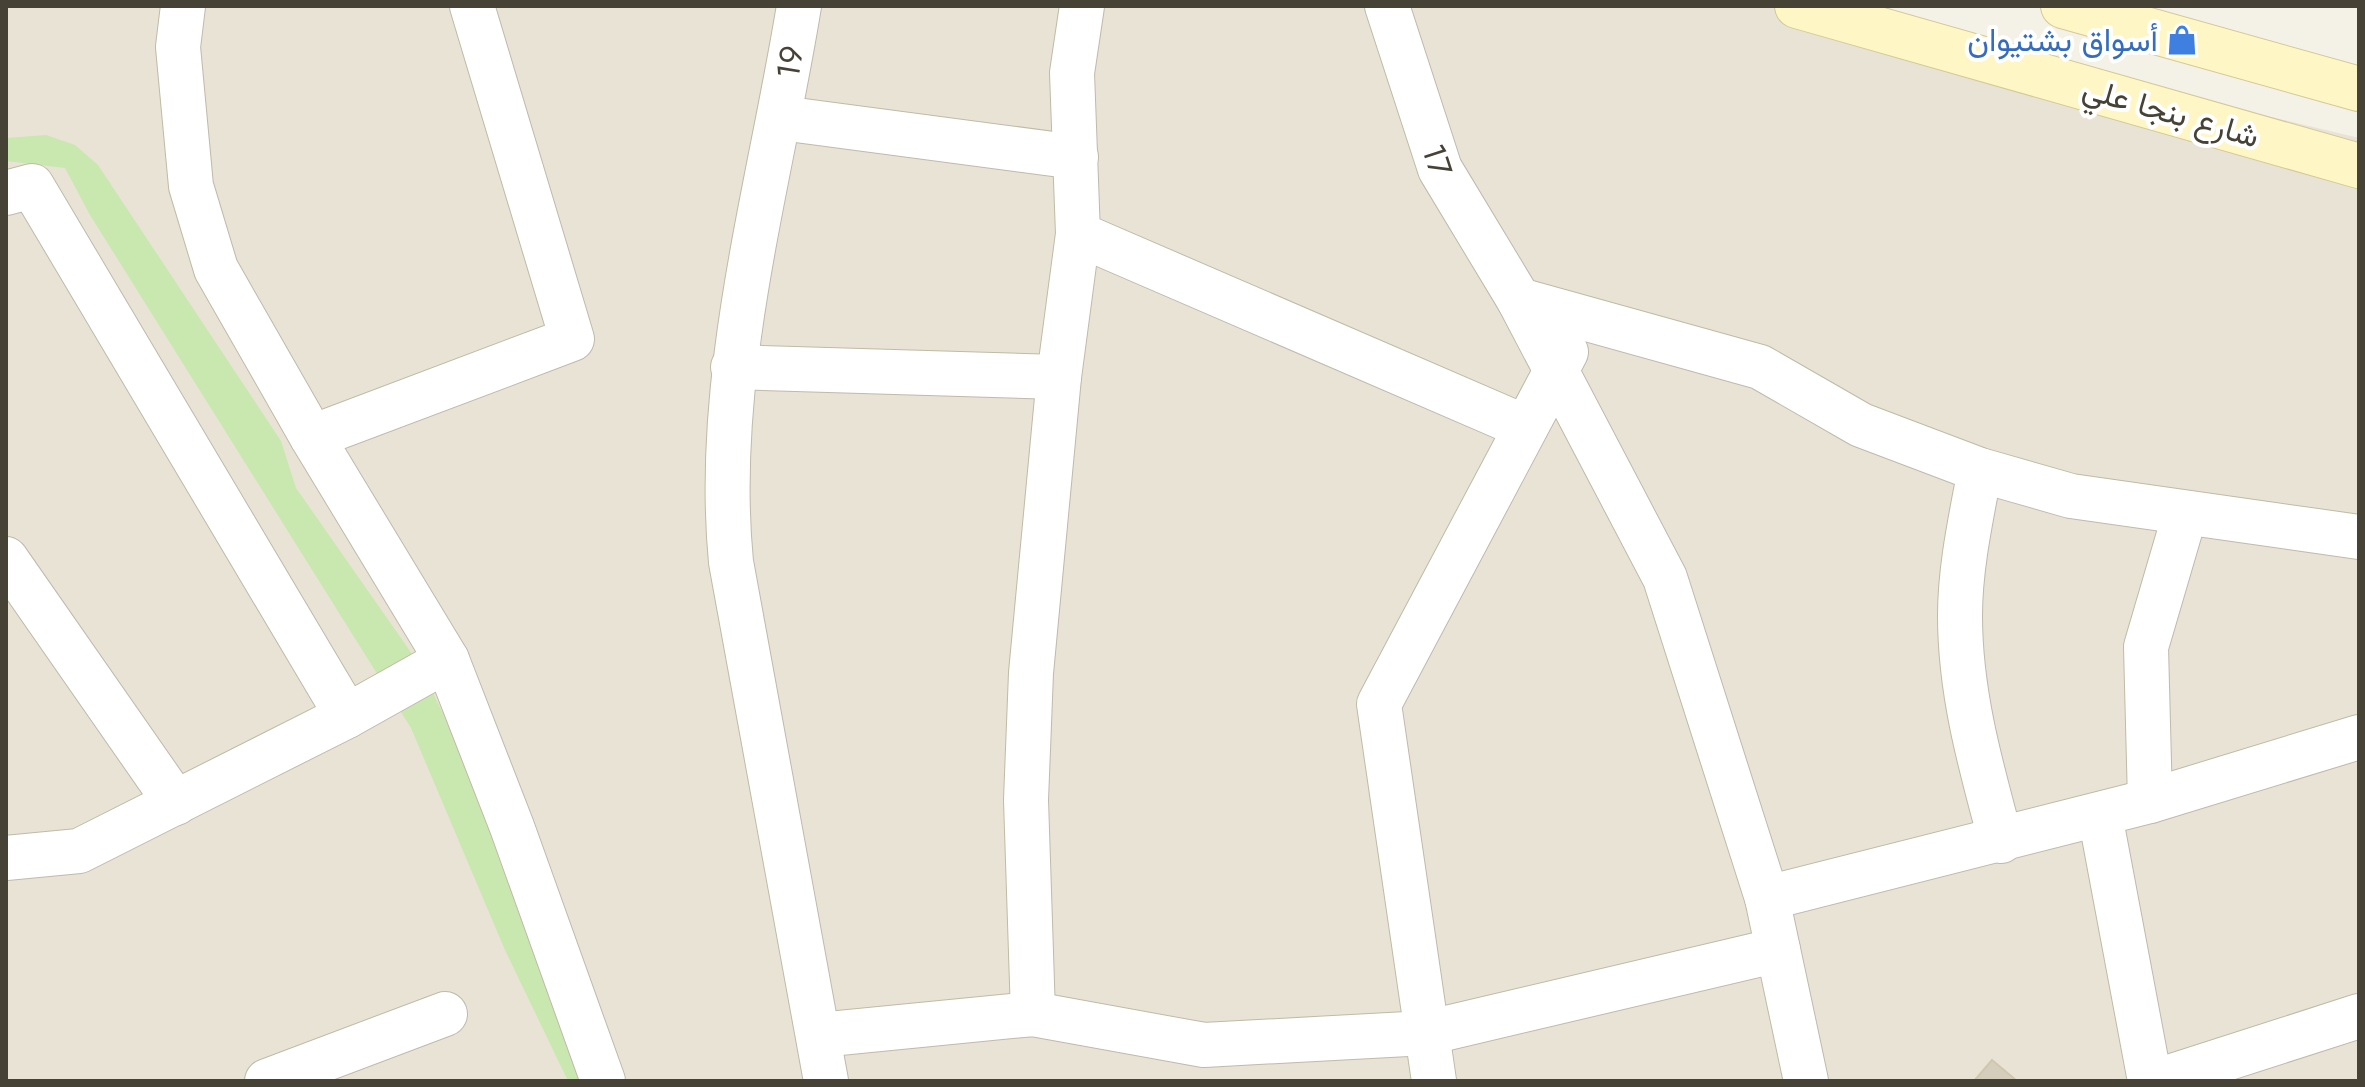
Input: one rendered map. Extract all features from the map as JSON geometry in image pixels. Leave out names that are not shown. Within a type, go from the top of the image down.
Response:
[{"type":"main road","name":"شارع بنجا علي","points":[[1797,6],[2359,166]]},
{"type":"main road","points":[[2063,6],[2161,21],[2359,89]]},
{"type":"street","points":[[183,6],[178,47],[191,186],[216,269],[312,437],[447,660],[512,827],[603,1081]]},
{"type":"street","points":[[312,437],[572,339],[472,6]]},
{"type":"street","name":"19","points":[[799,6],[781,118],[733,367],[726,450],[726,514],[731,562],[826,1081]]},
{"type":"street","points":[[1033,1014],[1026,800],[1029,736],[1059,377],[1078,234],[1072,73],[1082,6]]},
{"type":"street","name":"17","points":[[1387,6],[1440,169],[1519,300],[1665,578],[1767,898],[1806,1081]]},
{"type":"street","points":[[781,118],[1076,157]]},
{"type":"street","points":[[6,193],[32,186],[347,716]]},
{"type":"street","points":[[1078,234],[1525,427]]},
{"type":"street","points":[[1519,300],[1760,367],[1861,425],[1980,470],[2071,496],[2359,537]]},
{"type":"street","points":[[1434,1081],[1379,704],[1585,318]]},
{"type":"street","points":[[733,367],[1059,377]]},
{"type":"street","points":[[1980,470],[1963,578],[1961,650],[1969,720],[2001,841]]},
{"type":"street","points":[[2150,801],[2146,647],[2185,514]]},
{"type":"street","points":[[6,559],[176,803]]},
{"type":"street","points":[[6,858],[79,851],[347,716],[447,660]]},
{"type":"street","points":[[1767,898],[2100,815],[2359,737]]},
{"type":"street","points":[[2100,815],[2150,1081]]},
{"type":"street","points":[[819,1035],[1033,1014],[1204,1045],[1426,1033],[1778,950]]},
{"type":"street","points":[[267,1081],[445,1014]]},
{"type":"street","points":[[2157,1081],[2359,1016]]},
{"type":"shaded area","points":[[6,6],[1809,6],[2359,138],[2359,1081],[6,1081]]},
{"type":"green space","points":[[46,135],[75,145],[98,165],[281,441],[296,488],[417,661],[479,786],[595,1081],[568,1081],[505,950],[411,728],[90,215],[65,168],[6,161],[6,138]]},
{"type":"building","points":[[1992,1060],[2017,1081],[1974,1081]]},
{"type":"place","name":"أسواق بشتيوان","points":[[2182,40]]}]
